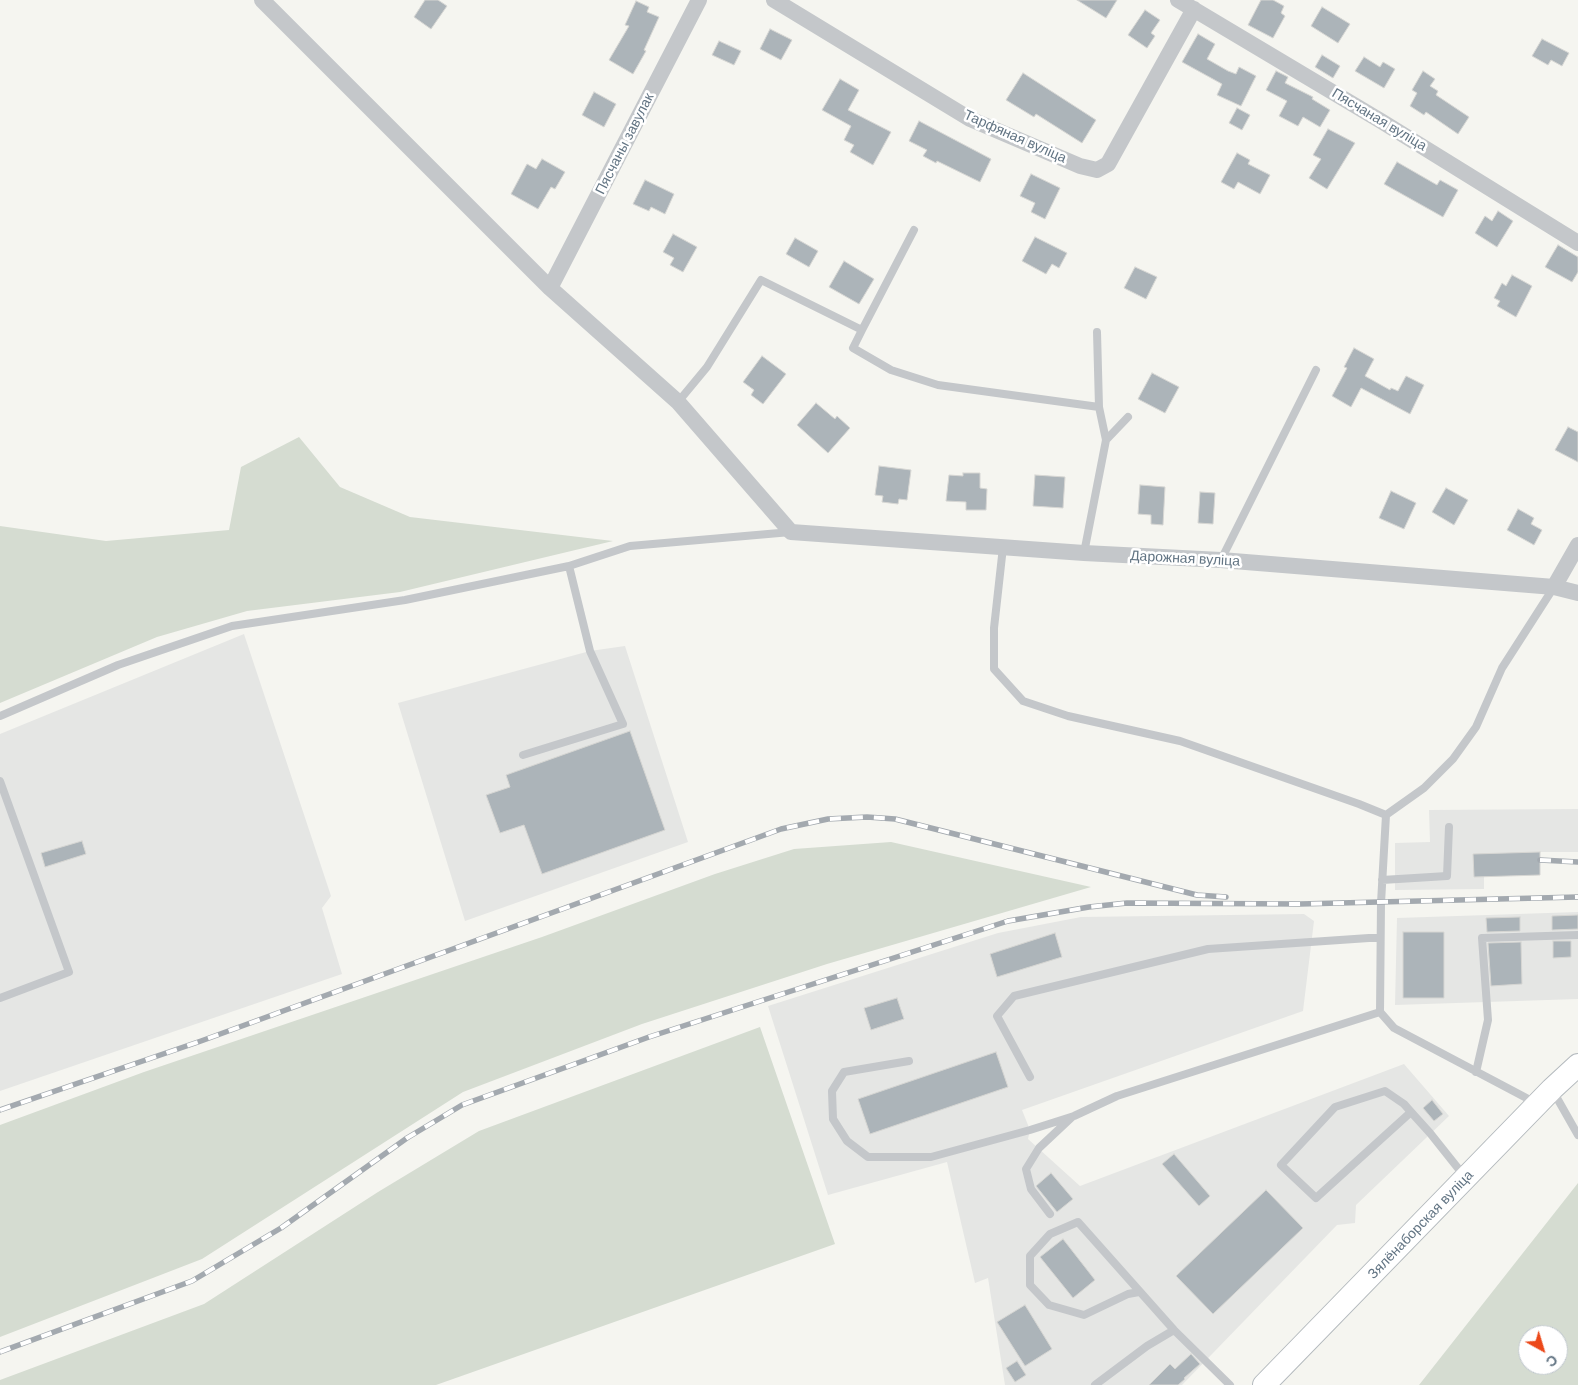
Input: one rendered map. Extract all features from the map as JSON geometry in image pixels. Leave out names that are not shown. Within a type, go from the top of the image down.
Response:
[{"type":"main road","name":"Зялёнаборская вуліца","points":[[1264,1385],[1578,1065]]},
{"type":"street","points":[[262,0],[550,288],[678,402],[791,532]]},
{"type":"street","name":"Пясчаны завулак","points":[[550,288],[700,0]]},
{"type":"street","name":"Тарфяная вуліца","points":[[774,0],[970,119],[1080,166],[1097,170],[1108,164],[1194,9]]},
{"type":"street","name":"Пясчаная вуліца","points":[[1178,0],[1578,242]]},
{"type":"street","name":"Дарожная вуліца","points":[[791,532],[1084,553],[1221,560],[1554,587],[1578,593]]},
{"type":"street","points":[[1554,587],[1578,545]]},
{"type":"lane","points":[[914,230],[853,348],[892,370],[938,385],[1099,406]]},
{"type":"lane","points":[[678,402],[708,367],[762,280],[862,330]]},
{"type":"lane","points":[[1084,553],[1106,440],[1099,406],[1097,332]]},
{"type":"lane","points":[[1221,560],[1316,370]]},
{"type":"lane","points":[[1106,440],[1128,417]]},
{"type":"lane","points":[[0,716],[118,665],[232,626],[405,600],[569,566],[630,546],[791,532]]},
{"type":"lane","points":[[1003,547],[994,628],[994,669],[1023,702],[1068,716],[1180,741],[1386,815]]},
{"type":"lane","points":[[523,755],[623,724],[590,652],[569,566]]},
{"type":"lane","points":[[1386,815],[1424,788],[1453,759],[1476,727],[1502,668],[1554,587]]},
{"type":"lane","points":[[0,781],[69,972],[0,998]]},
{"type":"lane","points":[[1386,815],[1380,938],[1380,1012],[1394,1028],[1476,1072],[1545,1097],[1578,1135]]},
{"type":"lane","points":[[1382,880],[1446,876],[1448,827]]},
{"type":"lane","points":[[1476,1072],[1488,1020],[1482,938],[1578,935]]},
{"type":"lane","points":[[1030,1077],[998,1016],[1014,996],[1208,949],[1380,938]]},
{"type":"lane","points":[[909,1061],[844,1072],[832,1091],[833,1119],[847,1141],[868,1157],[931,1157],[1030,1130],[1074,1116],[1117,1096],[1380,1012]]},
{"type":"lane","points":[[1411,1112],[1316,1198],[1281,1165],[1335,1107],[1384,1091],[1404,1104],[1430,1133],[1466,1178]]},
{"type":"lane","points":[[1050,1214],[1031,1189],[1026,1169],[1039,1148],[1074,1116]]},
{"type":"lane","points":[[1139,1292],[1128,1294],[1084,1315],[1049,1304],[1030,1285],[1030,1256],[1050,1234],[1078,1222],[1174,1330],[1230,1385]]},
{"type":"lane","points":[[1095,1385],[1147,1346],[1174,1330]]},
{"type":"shaded area","points":[[299,437],[340,487],[410,517],[613,541],[400,592],[247,611],[157,637],[0,703],[0,526],[106,541],[229,530],[241,467]]},
{"type":"shaded area","points":[[244,634],[331,896],[322,908],[342,974],[0,1091],[0,734]]},
{"type":"shaded area","points":[[625,646],[688,842],[465,921],[398,703],[590,651]]},
{"type":"shaded area","points":[[1578,809],[1578,852],[1540,852],[1540,875],[1484,876],[1484,889],[1395,890],[1395,843],[1430,842],[1429,810]]},
{"type":"shaded area","points":[[891,842],[1091,887],[827,964],[642,1024],[463,1092],[202,1259],[0,1337],[0,1125],[144,1072],[542,937],[715,874],[794,849]]},
{"type":"shaded area","points":[[1578,912],[1578,999],[1395,1005],[1397,918]]},
{"type":"shaded area","points":[[1304,914],[1314,921],[1303,1011],[1022,1110],[1030,1130],[1028,1139],[1080,1186],[1404,1064],[1449,1116],[1356,1205],[1355,1223],[1337,1225],[1182,1385],[1005,1385],[988,1278],[975,1283],[947,1162],[828,1195],[768,1006],[998,933],[1081,917]]},
{"type":"shaded area","points":[[760,1027],[835,1244],[436,1385],[0,1385],[0,1380],[204,1304],[378,1192],[479,1131]]},
{"type":"shaded area","points":[[1578,1183],[1578,1385],[1419,1385]]},
{"type":"building","points":[[425,0],[438,0],[447,6],[431,29],[414,17]]},
{"type":"building","points":[[1077,0],[1117,0],[1106,18]]},
{"type":"building","points":[[1261,0],[1273,0],[1284,6],[1281,13],[1285,16],[1273,38],[1248,25]]},
{"type":"building","points":[[636,1],[649,7],[647,12],[659,17],[644,50],[646,51],[633,74],[609,60],[629,26],[625,25]]},
{"type":"building","points":[[1322,7],[1350,24],[1338,43],[1311,26]]},
{"type":"building","points":[[1145,10],[1160,20],[1151,33],[1155,36],[1147,48],[1128,35]]},
{"type":"building","points":[[770,29],[792,40],[781,60],[760,49]]},
{"type":"building","points":[[1198,34],[1215,44],[1207,59],[1236,74],[1239,67],[1256,76],[1241,106],[1217,95],[1222,84],[1182,62]]},
{"type":"building","points":[[1542,39],[1569,53],[1562,66],[1551,60],[1548,65],[1532,56]]},
{"type":"building","points":[[719,41],[741,51],[734,65],[712,55]]},
{"type":"building","points":[[1322,55],[1340,66],[1333,78],[1315,67]]},
{"type":"building","points":[[1364,57],[1380,67],[1383,62],[1395,69],[1384,88],[1355,71]]},
{"type":"building","points":[[1276,71],[1288,77],[1285,83],[1313,97],[1312,99],[1330,110],[1320,127],[1303,117],[1298,126],[1279,116],[1287,101],[1266,90]]},
{"type":"building","points":[[1423,71],[1435,79],[1430,86],[1438,91],[1436,95],[1469,117],[1458,134],[1426,112],[1424,115],[1410,106],[1417,93],[1412,90]]},
{"type":"building","points":[[1023,73],[1096,120],[1082,143],[1036,114],[1034,117],[1006,100]]},
{"type":"building","points":[[840,79],[859,90],[848,110],[891,132],[873,165],[850,152],[854,145],[844,140],[851,126],[822,110]]},
{"type":"building","points":[[594,92],[616,104],[604,127],[582,115]]},
{"type":"building","points":[[1237,108],[1250,115],[1242,130],[1229,123]]},
{"type":"building","points":[[919,121],[991,159],[980,182],[923,156],[927,150],[909,141]]},
{"type":"building","points":[[1328,129],[1355,143],[1327,189],[1309,178],[1321,159],[1313,155]]},
{"type":"building","points":[[1237,153],[1250,160],[1248,164],[1270,175],[1260,194],[1238,182],[1234,189],[1221,182]]},
{"type":"building","points":[[542,159],[565,172],[555,189],[551,187],[538,209],[511,194],[527,164],[536,169]]},
{"type":"building","points":[[1397,162],[1437,185],[1440,180],[1458,190],[1443,217],[1384,184]]},
{"type":"building","points":[[1031,174],[1060,188],[1045,219],[1031,212],[1035,203],[1020,196]]},
{"type":"building","points":[[645,180],[674,194],[665,214],[651,207],[649,211],[633,204]]},
{"type":"building","points":[[1498,211],[1513,221],[1497,247],[1475,233],[1485,216],[1492,221]]},
{"type":"building","points":[[673,234],[697,247],[683,272],[670,265],[674,258],[663,252]]},
{"type":"building","points":[[1035,237],[1067,253],[1059,268],[1052,264],[1046,274],[1022,261]]},
{"type":"building","points":[[795,238],[818,251],[809,267],[786,254]]},
{"type":"building","points":[[1558,245],[1578,257],[1578,272],[1572,282],[1545,267]]},
{"type":"building","points":[[844,261],[874,279],[859,304],[829,287]]},
{"type":"building","points":[[1135,267],[1157,277],[1146,299],[1124,288]]},
{"type":"building","points":[[1512,275],[1532,286],[1516,317],[1497,306],[1500,301],[1494,298],[1502,283],[1506,286]]},
{"type":"building","points":[[1354,348],[1374,359],[1365,376],[1390,390],[1391,388],[1398,391],[1406,376],[1424,385],[1410,414],[1361,388],[1351,407],[1332,396],[1347,368],[1344,367]]},
{"type":"building","points":[[762,356],[786,374],[763,404],[751,395],[754,390],[743,382]]},
{"type":"building","points":[[1152,373],[1179,387],[1165,413],[1138,399]]},
{"type":"building","points":[[816,403],[835,419],[837,416],[850,428],[828,453],[797,425]]},
{"type":"building","points":[[1568,427],[1578,432],[1578,462],[1555,450]]},
{"type":"building","points":[[879,466],[911,470],[907,500],[899,499],[898,504],[882,502],[883,496],[875,495]]},
{"type":"building","points":[[963,473],[980,473],[980,488],[987,489],[986,510],[966,510],[966,502],[946,501],[949,475],[963,476]]},
{"type":"building","points":[[1035,475],[1065,477],[1063,508],[1033,506]]},
{"type":"building","points":[[1140,485],[1165,487],[1163,525],[1151,524],[1151,515],[1138,514]]},
{"type":"building","points":[[1446,488],[1468,500],[1454,525],[1432,512]]},
{"type":"building","points":[[1391,491],[1416,503],[1404,529],[1379,518]]},
{"type":"building","points":[[1200,492],[1215,493],[1213,524],[1198,523]]},
{"type":"building","points":[[1518,509],[1534,518],[1531,524],[1542,530],[1534,545],[1507,530]]},
{"type":"building","points":[[630,731],[665,830],[542,874],[524,825],[500,833],[486,795],[510,787],[506,775]]},
{"type":"building","points":[[82,841],[86,854],[45,867],[41,853]]},
{"type":"building","points":[[1540,852],[1540,875],[1474,877],[1473,854]]},
{"type":"building","points":[[1578,915],[1578,929],[1552,930],[1552,916]]},
{"type":"building","points":[[1520,917],[1520,931],[1487,932],[1486,918]]},
{"type":"building","points":[[1403,932],[1444,932],[1444,998],[1403,998]]},
{"type":"building","points":[[1055,933],[1062,957],[997,977],[990,954]]},
{"type":"building","points":[[1553,941],[1571,941],[1571,957],[1553,958]]},
{"type":"building","points":[[1521,942],[1522,984],[1491,986],[1488,943]]},
{"type":"building","points":[[897,998],[904,1019],[871,1030],[864,1008]]},
{"type":"building","points":[[996,1052],[1008,1087],[870,1134],[858,1099]]},
{"type":"building","points":[[1432,1100],[1443,1114],[1434,1121],[1423,1108]]},
{"type":"building","points":[[1174,1154],[1210,1196],[1199,1206],[1162,1164]]},
{"type":"building","points":[[1051,1173],[1073,1199],[1057,1212],[1036,1186]]},
{"type":"building","points":[[1266,1190],[1303,1228],[1213,1314],[1176,1276]]},
{"type":"building","points":[[1063,1239],[1095,1280],[1073,1298],[1040,1257]]},
{"type":"building","points":[[1025,1305],[1052,1349],[1025,1366],[997,1322]]},
{"type":"building","points":[[1191,1354],[1200,1364],[1178,1385],[1149,1385],[1170,1364],[1175,1369]]},
{"type":"building","points":[[1017,1361],[1026,1375],[1015,1382],[1006,1368]]},
{"type":"railway","points":[[0,1110],[201,1041],[781,829],[828,819],[867,817],[895,819],[1197,895],[1226,897]]},
{"type":"railway","points":[[1540,860],[1578,862]]},
{"type":"railway","points":[[0,1352],[192,1281],[281,1228],[407,1138],[462,1105],[649,1037],[1008,921],[1089,907],[1127,903],[1300,904],[1578,897]]}]
